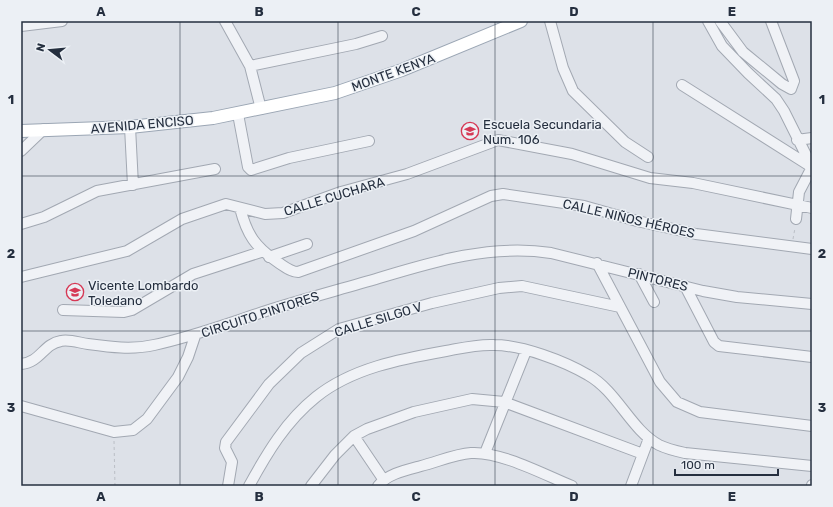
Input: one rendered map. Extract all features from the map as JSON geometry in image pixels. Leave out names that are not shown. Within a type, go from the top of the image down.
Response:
[{"type":"main road","name":"MONTE KENYA","points":[[261,109],[343,90],[402,70],[521,21]]},
{"type":"main road","name":"AVENIDA ENCISO","points":[[21,131],[130,127],[238,114],[261,109]]},
{"type":"street","points":[[21,26],[62,21]]},
{"type":"street","points":[[225,21],[250,66],[261,109]]},
{"type":"street","points":[[550,21],[564,68],[573,91],[625,142],[648,157]]},
{"type":"street","points":[[708,21],[722,46],[748,74],[776,99],[784,111],[812,167]]},
{"type":"street","points":[[720,21],[743,52],[782,84],[791,89],[794,81],[771,21]]},
{"type":"street","points":[[250,66],[356,44],[382,36]]},
{"type":"street","points":[[682,85],[812,167]]},
{"type":"street","points":[[238,114],[248,167],[251,170],[289,158],[369,141]]},
{"type":"street","points":[[130,127],[133,185]]},
{"type":"street","points":[[21,151],[44,130]]},
{"type":"street","points":[[798,140],[812,138]]},
{"type":"street","name":"CALLE CUCHARA","points":[[21,277],[120,253],[131,249],[182,219],[222,205],[231,204],[240,208],[265,214],[283,213],[341,192],[407,174],[498,140],[583,157],[650,178],[692,182],[812,208]]},
{"type":"street","points":[[796,220],[799,192],[812,167]]},
{"type":"street","points":[[21,224],[44,217],[97,191],[215,169]]},
{"type":"street","name":"CALLE NIÑOS HÉROES","points":[[265,254],[293,272],[298,272],[414,231],[491,196],[503,194],[584,206],[637,221],[696,234],[812,249]]},
{"type":"street","points":[[240,208],[244,224],[252,240],[265,254]]},
{"type":"street","points":[[63,310],[124,312],[132,310],[193,274],[307,244]]},
{"type":"street","name":"PINTORES","points":[[504,249],[531,250],[597,263],[685,286],[737,297],[812,304]]},
{"type":"street","name":"CIRCUITO PINTORES","points":[[21,364],[31,363],[49,346],[63,340],[116,348],[141,348],[195,336],[267,310],[420,266],[504,249]]},
{"type":"street","points":[[597,263],[660,382],[677,402],[700,412],[812,426]]},
{"type":"street","points":[[639,274],[654,302]]},
{"type":"street","name":"CALLE SILGO V","points":[[228,486],[232,462],[225,448],[226,442],[269,384],[301,353],[339,329],[432,303],[508,286],[522,286],[620,307]]},
{"type":"street","points":[[685,286],[714,342],[719,346],[812,357]]},
{"type":"street","points":[[21,406],[114,432],[133,430],[147,419],[178,377],[188,357],[195,336]]},
{"type":"street","points":[[249,486],[277,438],[296,416],[316,397],[340,381],[385,364],[477,345],[495,345],[526,350],[560,362],[589,376],[604,387],[649,438],[659,445],[685,454],[812,466]]},
{"type":"street","points":[[484,453],[526,350]]},
{"type":"street","points":[[311,486],[335,455],[354,436],[367,428],[460,400],[486,399],[504,402],[643,454]]},
{"type":"street","points":[[354,436],[380,483],[412,468],[471,453],[484,453],[502,457],[572,486]]},
{"type":"street","points":[[631,486],[649,438]]},
{"type":"path","points":[[792,247],[796,220]]},
{"type":"path","points":[[114,432],[115,486]]},
{"type":"place","name":"Escuela Secundaria Num. 106","points":[[470,131]]},
{"type":"place","name":"Vicente Lombardo Toledano","points":[[75,292]]}]
